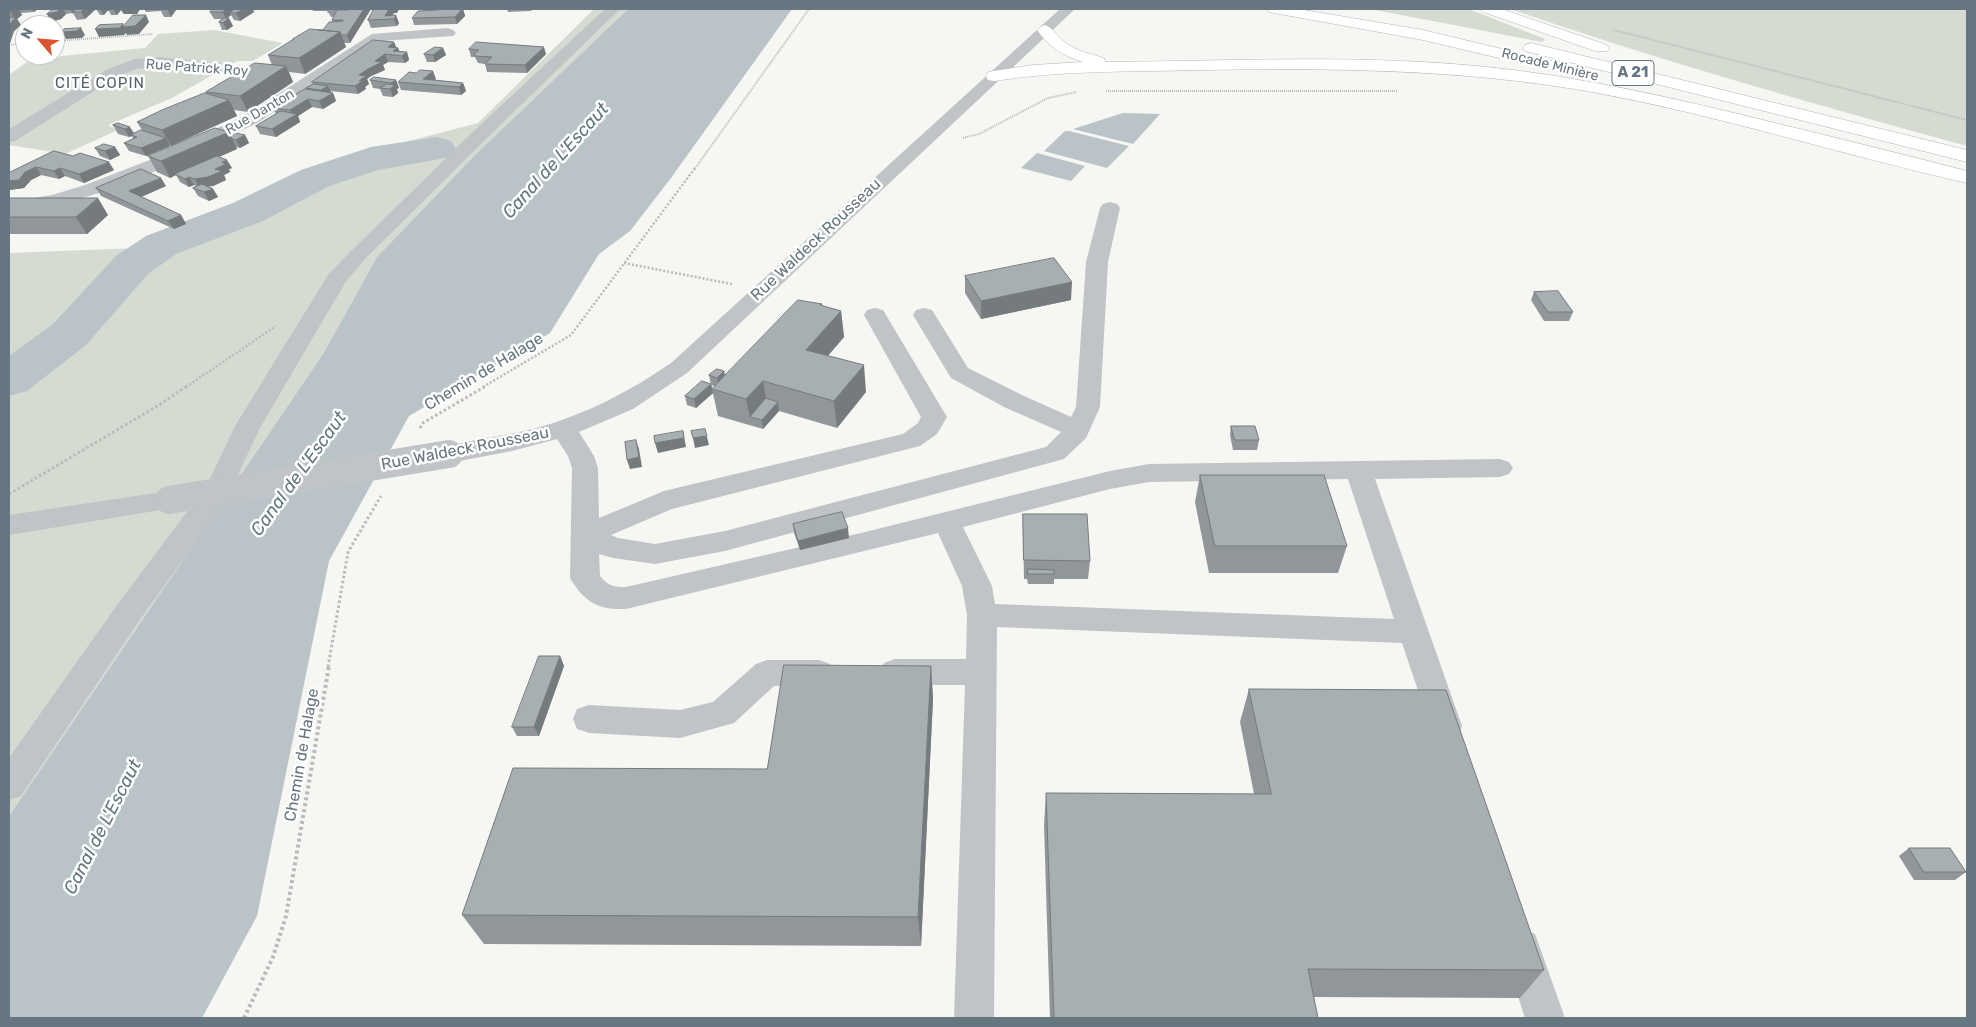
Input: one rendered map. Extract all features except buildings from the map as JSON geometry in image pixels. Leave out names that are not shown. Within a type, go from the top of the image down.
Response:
[{"type":"highway","name":"Rocade Minière","points":[[1274,9],[1380,27],[1515,56],[1967,177]]},
{"type":"highway","name":"Rocade Minière","points":[[1336,9],[1433,26],[1542,50],[1967,156]]},
{"type":"highway","points":[[1488,9],[1620,54],[1928,146]]},
{"type":"highway","points":[[1045,30],[1053,41],[1070,52],[1099,62],[1128,67]]},
{"type":"highway","points":[[994,76],[1048,68],[1370,65],[1450,69],[1567,83],[1901,160]]},
{"type":"street","points":[[9,785],[143,592],[208,504],[219,487],[248,426],[336,280],[357,256],[483,132],[613,9]]},
{"type":"street","name":"Rue Waldeck Rousseau","points":[[9,525],[512,443],[564,429],[629,402],[664,380],[1068,9]]},
{"type":"street","name":"Rue Danton","points":[[9,208],[73,195],[150,168],[253,118],[316,79],[372,32],[448,34]]},
{"type":"street","name":"Rue Patrick Roy","points":[[9,138],[112,73],[134,64],[160,62],[316,79]]},
{"type":"street","points":[[585,534],[614,548],[655,554],[725,541],[1055,453],[1078,430],[1088,407],[1097,262],[1110,208]]},
{"type":"street","points":[[585,534],[664,501],[911,440],[928,428],[934,417],[875,315]]},
{"type":"street","points":[[924,315],[959,373],[1013,401],[1078,430]]},
{"type":"street","points":[[564,429],[581,456],[585,468],[585,578],[594,592],[614,598],[645,593],[947,522],[1110,480],[1148,473],[1500,468]]},
{"type":"street","points":[[1358,469],[1455,755]]},
{"type":"street","points":[[947,522],[977,586],[982,615],[974,1018]]},
{"type":"street","points":[[982,615],[1414,632]]},
{"type":"street","points":[[588,719],[680,724],[723,713],[767,673],[981,672]]},
{"type":"street","points":[[1510,915],[1545,1018]]},
{"type":"path","name":"Chemin de Halage","points":[[418,432],[423,423],[571,335],[672,202],[809,9]]},
{"type":"path","points":[[1612,29],[1967,120]]},
{"type":"path","points":[[65,40],[153,34]]},
{"type":"path","points":[[1106,91],[1404,91]]},
{"type":"path","points":[[931,135],[956,139],[970,137],[1048,98],[1078,92]]},
{"type":"path","points":[[624,263],[763,290]]},
{"type":"path","points":[[9,494],[159,405],[280,324]]},
{"type":"path","name":"Chemin de Halage","points":[[244,1018],[273,957],[286,916],[348,552],[383,492]]},
{"type":"shaded area","points":[[583,9],[628,9],[476,154],[377,257],[323,354],[9,816],[9,253],[139,248],[313,166],[478,123],[593,10]]},
{"type":"shaded area","points":[[1370,9],[1469,9],[1545,39],[1542,42]]},
{"type":"shaded area","points":[[1510,9],[1967,9],[1967,146],[1681,64]]},
{"type":"shaded area","points":[[214,30],[283,43],[253,61],[237,61],[172,98],[108,125],[118,130],[65,154],[9,145],[9,75],[23,65],[65,65],[65,56],[145,48],[158,34]]},
{"type":"water","name":"Canal de L'Escaut","points":[[628,9],[792,9],[671,178],[630,231],[599,254],[550,333],[409,416],[329,561],[257,916],[202,1018],[9,1018],[9,816],[323,354],[377,257],[476,154]]},
{"type":"water","points":[[1123,113],[1160,114],[1133,144],[1073,129]]},
{"type":"water","points":[[1065,131],[1129,146],[1107,168],[1044,151]]},
{"type":"water","points":[[1037,153],[1085,166],[1071,181],[1021,168]]},
{"type":"waterway","points":[[9,380],[69,335],[132,265],[161,245],[248,212],[315,178],[371,159],[437,149]]},
{"type":"district","name":"CITÉ COPIN","points":[[100,84]]}]
